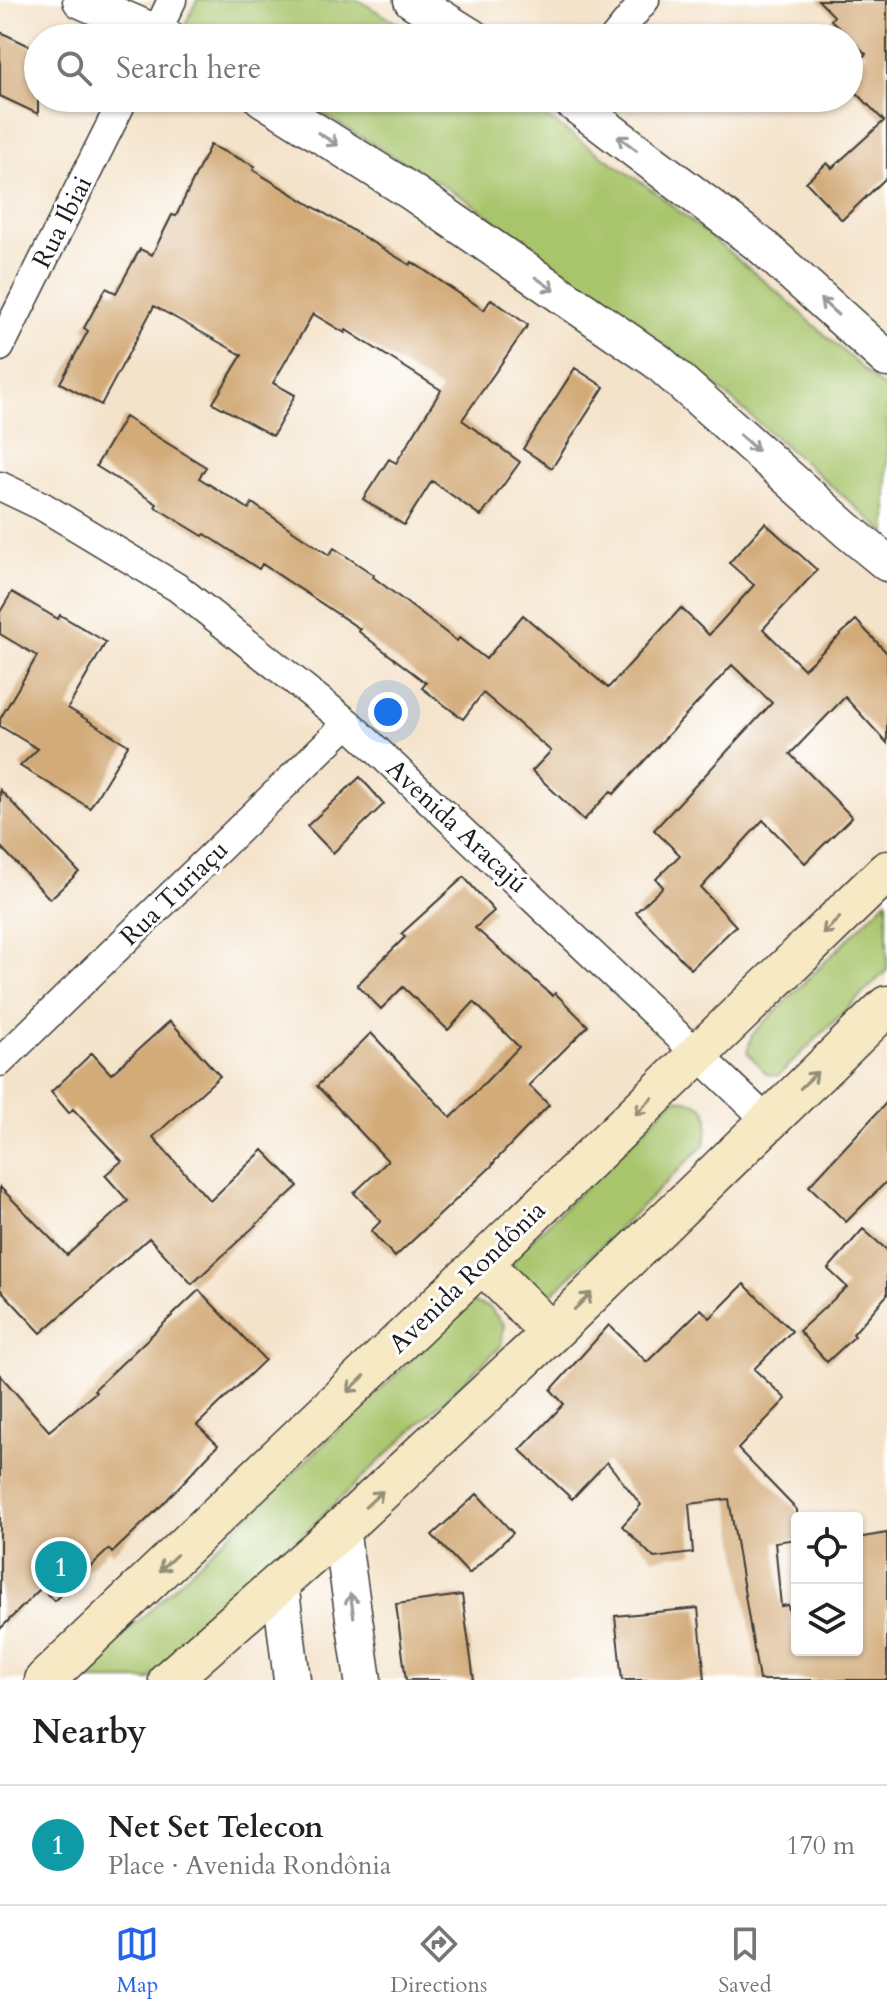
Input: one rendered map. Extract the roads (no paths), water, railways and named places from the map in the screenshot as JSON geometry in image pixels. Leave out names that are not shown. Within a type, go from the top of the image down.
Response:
[{"type":"main road","name":"Avenida Rondônia","points":[[45,1680],[887,871]]},
{"type":"main road","points":[[169,1680],[341,1529],[551,1333],[887,1006]]},
{"type":"main road","points":[[482,1263],[551,1333]]},
{"type":"street","points":[[81,0],[154,24]]},
{"type":"street","points":[[412,0],[451,24]]},
{"type":"street","points":[[625,24],[645,0]]},
{"type":"street","name":"Rua Ibiai","points":[[0,347],[117,112]]},
{"type":"street","points":[[284,112],[410,191],[657,361],[887,563]]},
{"type":"street","points":[[585,112],[763,247],[887,359]]},
{"type":"street","name":"Avenida Aracajú","points":[[0,486],[42,506],[178,588],[348,723],[767,1120]]},
{"type":"street","name":"Rua Turiaçu","points":[[0,1062],[348,723]]},
{"type":"street","points":[[341,1529],[363,1680]]},
{"type":"street","points":[[280,1583],[292,1680]]},
{"type":"place","name":"Net Set Telecon","points":[[61,1567]]}]
